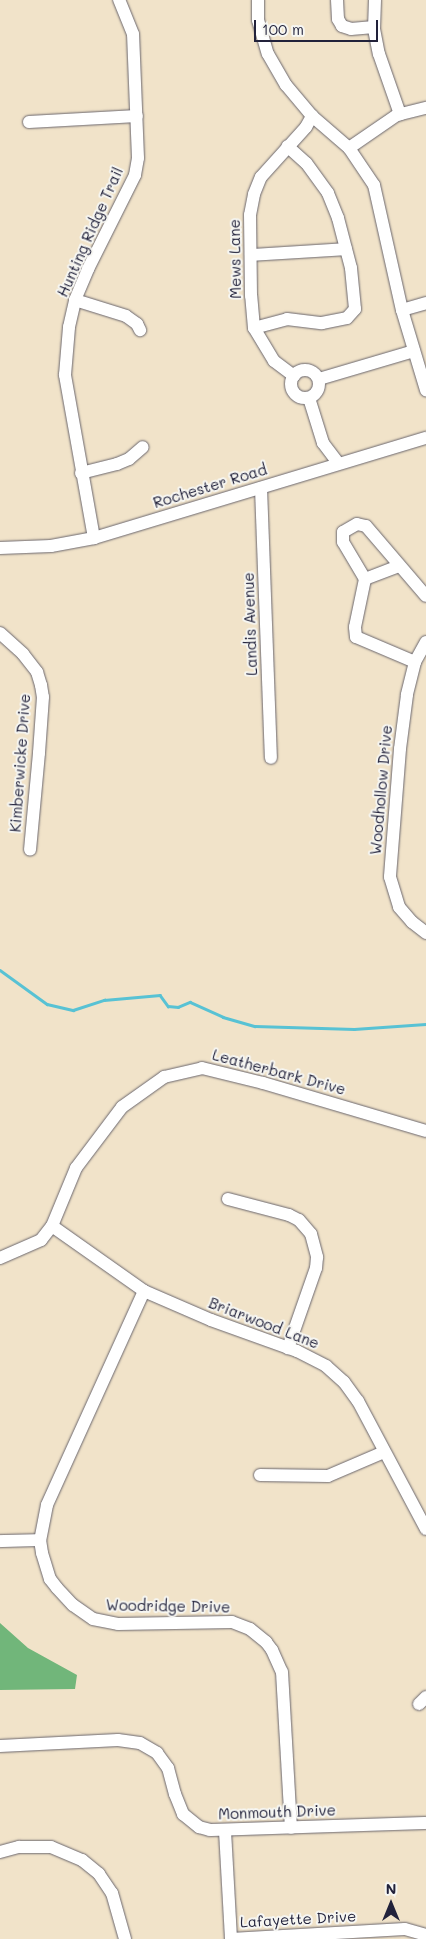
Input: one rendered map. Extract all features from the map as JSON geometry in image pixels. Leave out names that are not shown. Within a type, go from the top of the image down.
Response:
[{"type":"street","name":"Hunting Ridge Trail","points":[[94,538],[65,375],[69,327],[75,300],[88,269],[135,175],[138,158],[138,116],[133,34],[118,0]]},
{"type":"street","points":[[258,0],[258,20],[268,54],[286,85],[312,116],[348,148],[374,185],[402,310],[426,390]]},
{"type":"street","points":[[337,0],[338,19],[342,26],[351,29],[374,27]]},
{"type":"street","points":[[375,0],[374,27],[379,54],[400,114]]},
{"type":"street","points":[[348,148],[400,114],[426,108]]},
{"type":"street","points":[[29,122],[138,116]]},
{"type":"street","name":"Mews Lane","points":[[294,376],[274,361],[254,328],[251,296],[250,215],[254,194],[261,177],[306,127],[312,116]]},
{"type":"street","points":[[254,328],[281,320],[322,323],[347,318],[355,309],[351,268],[338,218],[328,193],[306,163],[287,146]]},
{"type":"street","points":[[251,255],[346,249]]},
{"type":"street","points":[[75,300],[126,316],[137,324],[140,330]]},
{"type":"street","points":[[402,310],[426,303]]},
{"type":"street","points":[[319,379],[414,352]]},
{"type":"street","points":[[308,370],[319,379],[319,387],[316,394],[309,398],[300,398],[293,392],[291,384],[294,376],[300,371],[308,370]]},
{"type":"street","points":[[309,398],[323,443],[338,463]]},
{"type":"street","name":"Rochester Road","points":[[0,548],[51,546],[94,538],[426,438]]},
{"type":"street","points":[[318,470],[323,443]]},
{"type":"street","points":[[81,473],[129,459],[143,447]]},
{"type":"street","name":"Landis Avenue","points":[[261,488],[271,758]]},
{"type":"street","points":[[415,662],[356,637],[356,627],[365,579],[342,537],[343,532],[357,524],[366,526],[398,566],[426,596]]},
{"type":"street","points":[[365,579],[398,566]]},
{"type":"street","name":"Kimberwicke Drive","points":[[0,633],[23,654],[38,672],[41,685],[39,753],[30,850]]},
{"type":"street","name":"Woodhollow Drive","points":[[426,642],[415,662],[407,695],[400,749],[390,877],[398,907],[426,933]]},
{"type":"street","name":"Leatherbark Drive","points":[[0,1258],[41,1240],[52,1226],[76,1168],[122,1107],[164,1077],[202,1068],[263,1083],[426,1130]]},
{"type":"street","points":[[228,1199],[289,1215],[299,1220],[311,1234],[317,1256],[316,1268],[288,1348]]},
{"type":"street","name":"Briarwood Lane","points":[[52,1226],[144,1291],[211,1320],[288,1348],[326,1366],[344,1382],[358,1401],[426,1529]]},
{"type":"street","name":"Woodridge Drive","points":[[144,1291],[47,1505],[40,1540],[46,1568],[54,1584],[73,1605],[93,1619],[118,1624],[227,1621],[250,1629],[266,1642],[272,1650],[282,1672],[291,1828]]},
{"type":"street","points":[[260,1476],[328,1476],[384,1452]]},
{"type":"street","points":[[0,1541],[40,1540]]},
{"type":"street","name":"Monmouth Drive","points":[[0,1746],[118,1740],[140,1743],[157,1752],[168,1768],[176,1796],[184,1814],[199,1827],[225,1831],[426,1823]]},
{"type":"street","points":[[225,1831],[231,1939]]},
{"type":"street","points":[[0,1852],[19,1847],[51,1848],[81,1859],[99,1873],[112,1892],[125,1939]]},
{"type":"street","name":"Lafayette Drive","points":[[231,1939],[349,1936],[405,1930],[426,1935]]},
{"type":"green space","points":[[0,1623],[28,1648],[77,1675],[75,1689],[0,1690]]},
{"type":"waterway","points":[[0,970],[47,1004],[73,1010],[104,1000],[160,995],[168,1006],[178,1007],[190,1002],[223,1017],[255,1026],[354,1029],[426,1024]]}]
